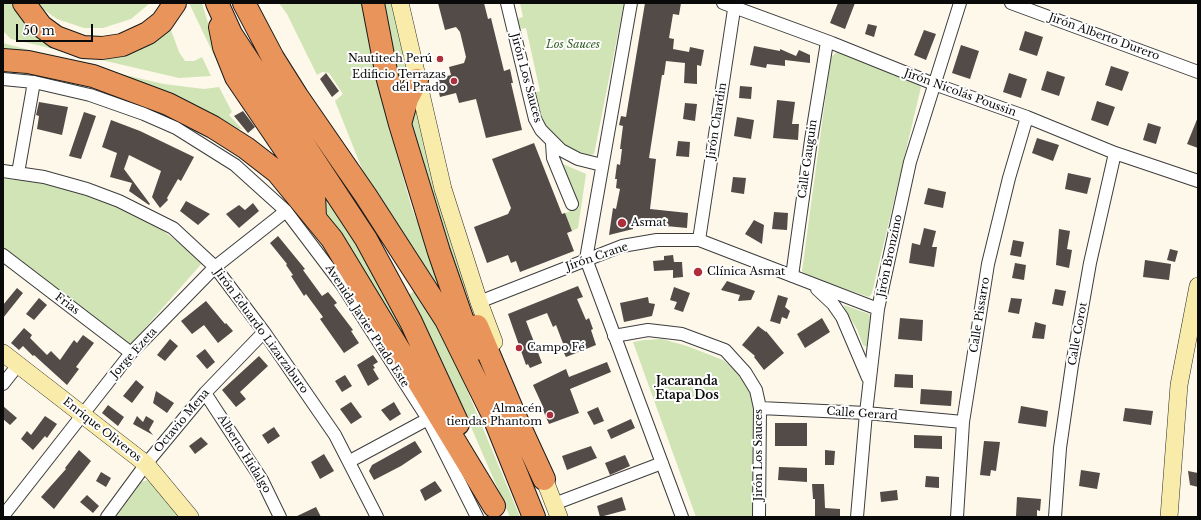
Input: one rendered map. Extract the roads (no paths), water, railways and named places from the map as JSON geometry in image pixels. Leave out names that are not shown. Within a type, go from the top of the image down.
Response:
[{"type":"highway","points":[[24,3],[41,26],[56,37],[83,47],[102,48],[122,45],[148,33],[162,22],[175,3]]},
{"type":"highway","points":[[216,3],[224,47],[229,64],[310,186],[315,201],[315,217]]},
{"type":"highway","points":[[216,3],[231,34],[366,239],[391,284],[431,362],[490,513]]},
{"type":"highway","points":[[244,3],[273,58],[297,96],[366,196],[446,320],[493,415],[534,517]]},
{"type":"highway","points":[[373,3],[387,76],[400,124],[439,252],[467,329],[493,415]]},
{"type":"highway","points":[[3,60],[28,62],[92,76],[168,104],[187,113],[246,148],[276,172],[332,239],[490,513]]},
{"type":"highway","points":[[400,124],[407,99],[417,80]]},
{"type":"highway","points":[[332,239],[342,285]]},
{"type":"highway","points":[[439,252],[476,324],[514,414],[544,479]]},
{"type":"highway","points":[[522,488],[550,513]]},
{"type":"street","points":[[400,3],[443,189],[479,302],[544,479],[550,513],[662,463]]},
{"type":"street","name":"Jirón Los Sauces","points":[[507,3],[535,119],[541,130],[552,144],[572,156],[602,165]]},
{"type":"street","points":[[631,3],[586,259],[682,517]]},
{"type":"street","name":"Jirón Bronzino","points":[[857,517],[869,382],[878,309],[910,162],[960,3]]},
{"type":"street","name":"Jirón Alberto Durero","points":[[1011,3],[1198,72]]},
{"type":"street","name":"Jirón Nicolás Poussin","points":[[731,4],[934,84],[1027,116],[1115,153],[1198,181]]},
{"type":"street","name":"Jirón Chardin","points":[[699,240],[731,4]]},
{"type":"street","name":"Calle Gauguin","points":[[792,276],[811,140],[827,42]]},
{"type":"street","name":"Avenida Javier Prado Este","points":[[3,79],[34,82],[106,100],[144,114],[176,128],[235,165],[286,211],[342,285],[490,513]]},
{"type":"street","points":[[18,172],[34,82]]},
{"type":"street","name":"Calle Pissarro","points":[[957,517],[963,422],[988,264],[1009,178],[1027,116]]},
{"type":"street","points":[[552,144],[553,158],[572,204]]},
{"type":"street","name":"Calle Corot","points":[[1054,517],[1060,448],[1072,365],[1090,263],[1115,153]]},
{"type":"street","name":"Jirón Eduardo Lizarzaburo","points":[[3,171],[44,177],[87,189],[132,208],[173,228],[215,267],[264,332],[335,435],[350,461],[377,517]]},
{"type":"street","name":"Jorge Ezeta","points":[[3,516],[131,353],[215,267],[286,211]]},
{"type":"street","name":"Jirón Crane","points":[[479,302],[622,246],[657,240],[699,240],[878,309]]},
{"type":"street","name":"Frias","points":[[3,255],[131,353]]},
{"type":"street","name":"Jirón Crane","points":[[808,283],[824,295],[842,317],[869,382]]},
{"type":"street","points":[[1169,517],[1179,385],[1198,286]]},
{"type":"street","name":"Jirón Los Sauces","points":[[614,336],[648,330],[682,334],[724,350],[745,372],[756,390],[760,408],[759,517]]},
{"type":"street","name":"Octavio Mena","points":[[107,517],[146,464],[205,392],[264,332]]},
{"type":"street","name":"Enrique Oliveros","points":[[3,353],[146,464],[190,517]]},
{"type":"street","points":[[3,384],[18,365]]},
{"type":"street","name":"Alberto Hidalgo","points":[[205,392],[262,480],[280,517]]},
{"type":"street","name":"Calle Gerard","points":[[760,408],[866,413],[963,422]]},
{"type":"street","points":[[350,461],[428,419]]},
{"type":"place","name":"Nautitech Perú","points":[[440,59]]},
{"type":"place","name":"Edificio Terrazas del Prado","points":[[454,81]]},
{"type":"place","name":"Asmat","points":[[622,223]]},
{"type":"place","name":"Clínica Asmat","points":[[698,272]]},
{"type":"place","name":"Campo Fé","points":[[519,348]]},
{"type":"place","name":"Almacén tiendas Phantom","points":[[550,415]]},
{"type":"district","name":"Jacaranda Etapa Dos","points":[[687,389]]},
{"type":"park label","name":"Los Sauces","points":[[573,45]]}]
